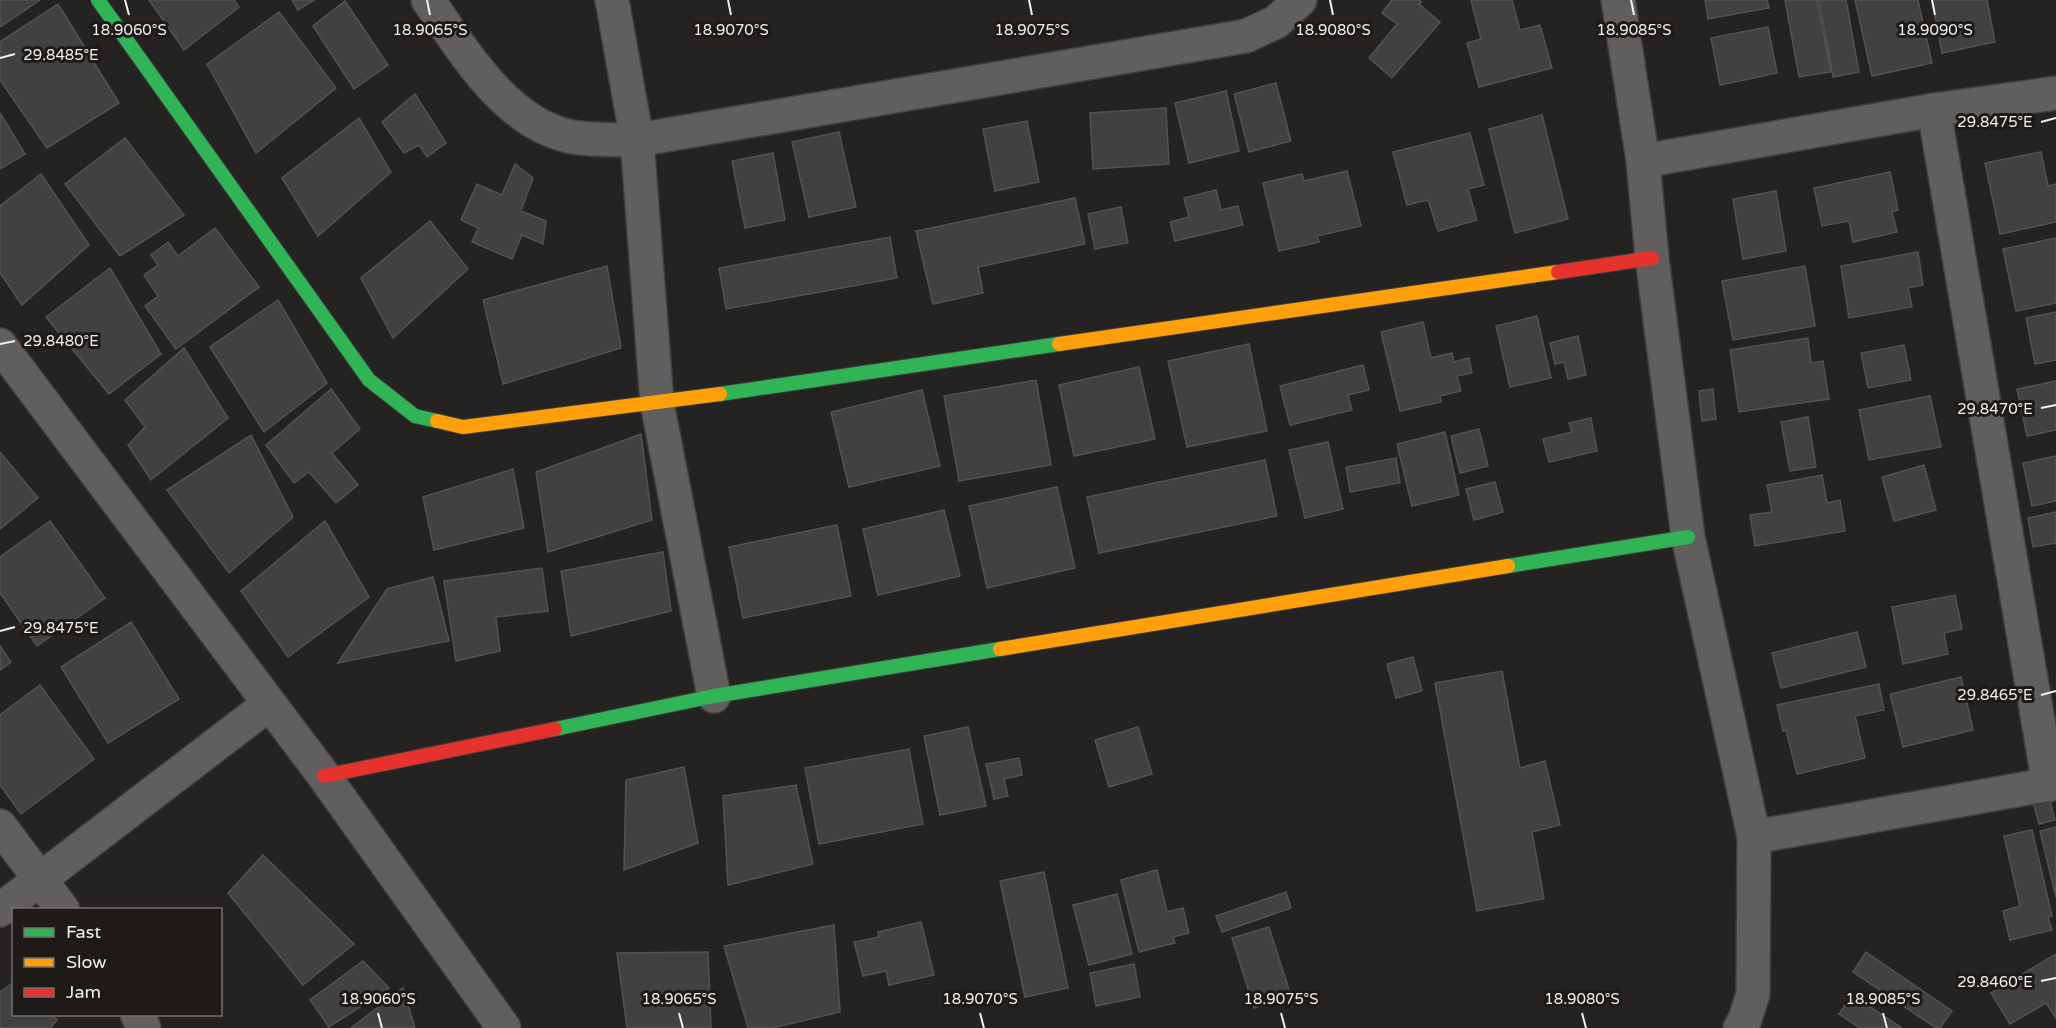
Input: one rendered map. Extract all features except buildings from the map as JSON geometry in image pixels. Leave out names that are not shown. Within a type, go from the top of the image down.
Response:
[{"type":"street","points":[[98,0],[369,380],[415,416],[463,427],[657,404],[1652,258]]},
{"type":"street","points":[[428,0],[493,87],[516,111],[543,126],[568,136],[637,140],[1246,36],[1276,22],[1300,0]]},
{"type":"street","points":[[612,0],[637,140],[657,404],[714,696]]},
{"type":"street","points":[[1618,0],[1643,161],[1652,258],[1689,537],[1754,837],[1753,994],[1740,1028]]},
{"type":"street","points":[[1643,161],[1934,110],[2056,93]]},
{"type":"street","points":[[1754,837],[2053,784],[1934,110]]},
{"type":"street","points":[[0,345],[324,776],[504,1028]]},
{"type":"street","points":[[324,776],[714,696],[1689,537]]},
{"type":"street","points":[[0,910],[269,704]]},
{"type":"street","points":[[0,826],[62,908]]},
{"type":"traffic: fast","points":[[98,0],[369,380],[415,416],[437,421]]},
{"type":"traffic: fast","points":[[720,394],[1059,344]]},
{"type":"traffic: fast","points":[[1508,566],[1688,537]]},
{"type":"traffic: fast","points":[[555,729],[714,696],[1000,649]]},
{"type":"traffic: slow","points":[[1059,344],[1558,272]]},
{"type":"traffic: slow","points":[[437,421],[463,427],[720,394]]},
{"type":"traffic: slow","points":[[1000,649],[1508,566]]},
{"type":"traffic: jam","points":[[1558,272],[1652,258]]},
{"type":"traffic: jam","points":[[324,776],[555,729]]}]
